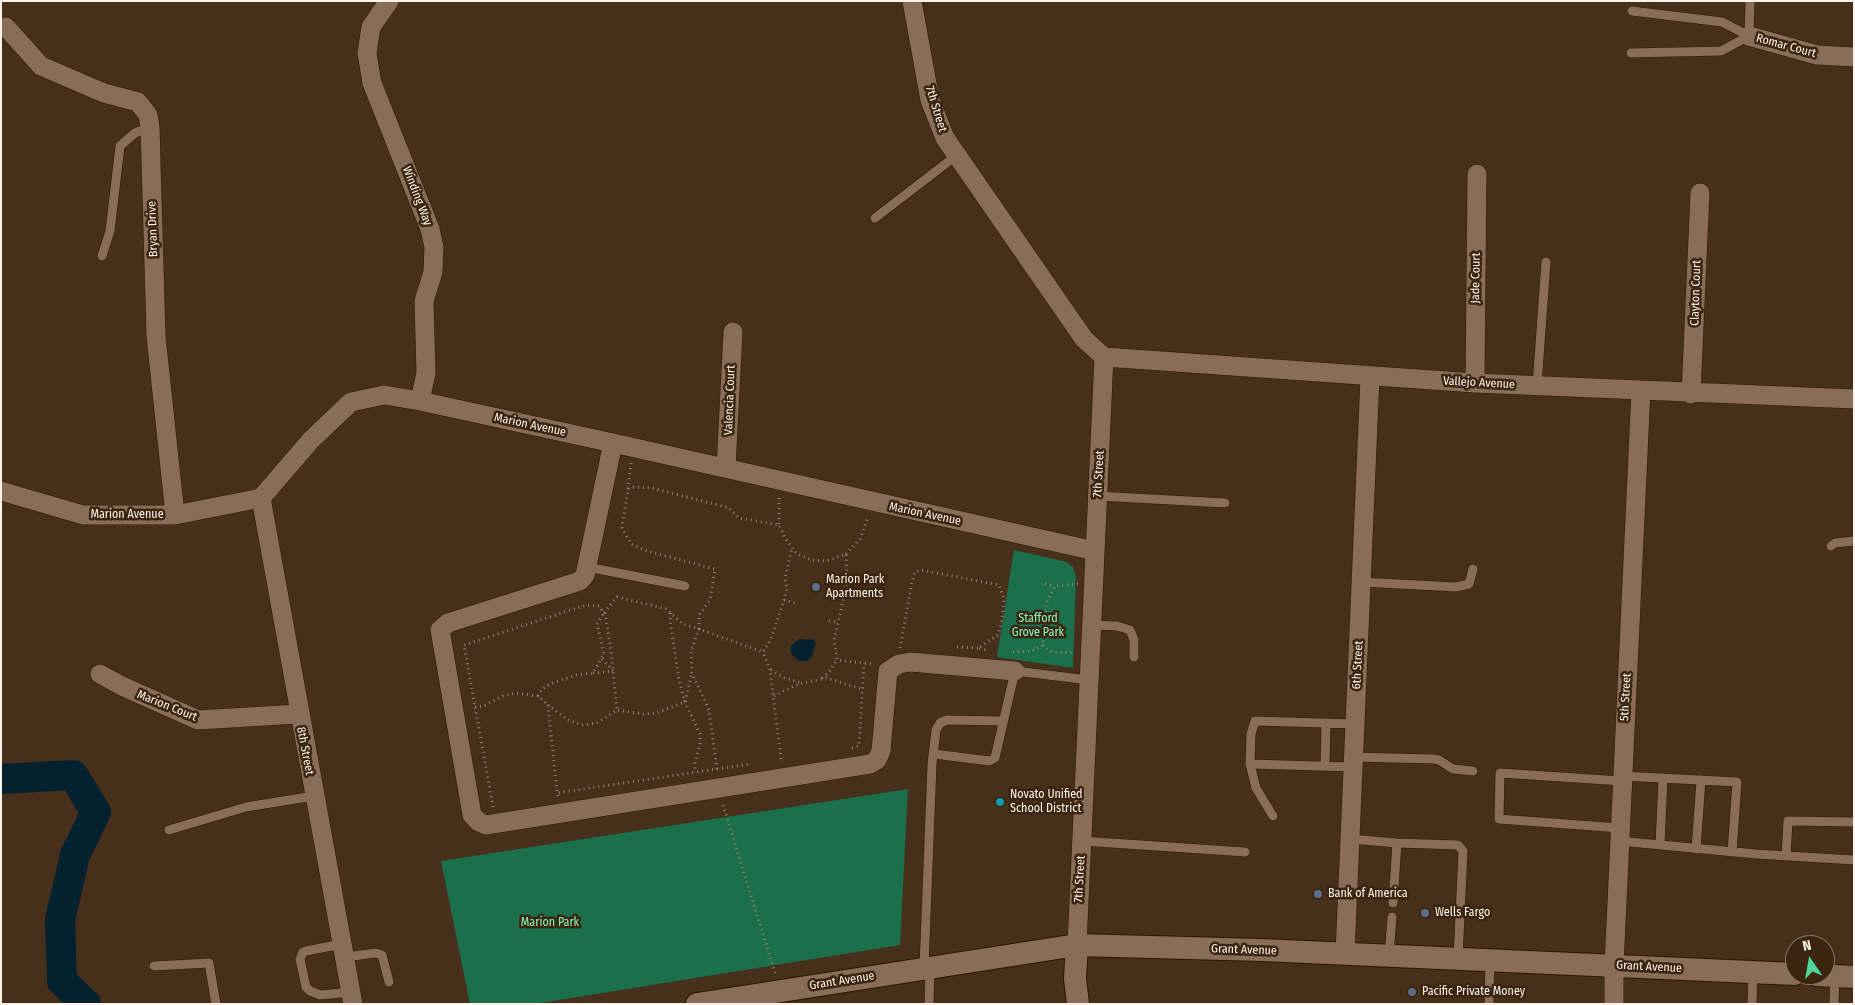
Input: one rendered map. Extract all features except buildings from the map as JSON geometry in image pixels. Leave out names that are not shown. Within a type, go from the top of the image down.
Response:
[{"type":"street","name":"Winding Way","points":[[388,1],[372,27],[367,53],[372,83],[430,229],[434,247],[433,272],[424,301],[426,373],[420,401]]},
{"type":"street","name":"7th Street","points":[[912,1],[930,100],[945,138],[1084,339],[1104,357],[1075,979],[1078,1004]]},
{"type":"street","name":"Bryan Drive","points":[[6,27],[41,66],[104,94],[138,102],[148,115],[150,127],[156,336],[175,515]]},
{"type":"street","name":"Romar Court","points":[[1749,36],[1817,55],[1854,57]]},
{"type":"street","name":"Jade Court","points":[[1475,382],[1478,174]]},
{"type":"street","name":"Clayton Court","points":[[1691,394],[1700,193]]},
{"type":"street","name":"Valencia Court","points":[[726,468],[734,332]]},
{"type":"street","name":"Vallejo Avenue","points":[[1104,357],[1538,386],[1691,394],[1854,399]]},
{"type":"street","name":"6th Street","points":[[1345,954],[1370,376]]},
{"type":"street","name":"5th Street","points":[[1614,1004],[1622,779],[1641,390]]},
{"type":"street","name":"Marion Avenue","points":[[1,491],[83,515],[175,515],[261,498],[311,440],[351,402],[384,396],[420,401],[613,443],[1095,552]]},
{"type":"street","points":[[613,443],[585,575],[580,580],[448,623],[440,630],[472,815],[479,822],[486,825],[870,764],[877,760],[881,751],[888,671],[899,664],[910,662],[996,661],[1015,671]]},
{"type":"street","name":"8th Street","points":[[261,498],[298,714],[352,998]]},
{"type":"street","name":"Marion Court","points":[[100,674],[122,686],[198,720],[298,714]]},
{"type":"street","name":"Grant Avenue","points":[[698,1004],[1077,945],[1345,954],[1785,974]]},
{"type":"lane","points":[[1749,36],[1750,1]]},
{"type":"lane","points":[[1632,11],[1722,22],[1749,36]]},
{"type":"lane","points":[[1631,53],[1722,51],[1749,36]]},
{"type":"lane","points":[[102,256],[110,231],[120,146],[136,133],[150,127]]},
{"type":"lane","points":[[875,218],[957,155]]},
{"type":"lane","points":[[1538,386],[1546,262]]},
{"type":"lane","points":[[1098,496],[1225,504]]},
{"type":"lane","points":[[1831,546],[1835,542],[1854,541]]},
{"type":"lane","points":[[587,567],[686,586]]},
{"type":"lane","points":[[1362,582],[1456,587],[1469,584],[1473,569]]},
{"type":"lane","points":[[1092,625],[1117,626],[1130,630],[1134,640],[1134,657]]},
{"type":"lane","points":[[934,754],[990,761],[995,758],[1015,671],[1089,680]]},
{"type":"lane","points":[[929,1004],[927,968],[936,730],[940,723],[947,720],[1003,721]]},
{"type":"lane","points":[[1273,816],[1256,788],[1250,764],[1251,734],[1255,721],[1355,724]]},
{"type":"lane","points":[[1325,766],[1326,723]]},
{"type":"lane","points":[[1250,764],[1325,766],[1353,762],[1433,759],[1439,760],[1452,769],[1473,771]]},
{"type":"lane","points":[[1732,852],[1737,782],[1663,778],[1622,779],[1500,774],[1499,819],[1620,835],[1660,845],[1696,848],[1732,852],[1756,854],[1854,860]]},
{"type":"lane","points":[[1660,845],[1663,778]]},
{"type":"lane","points":[[1696,848],[1701,780]]},
{"type":"lane","points":[[169,830],[246,807],[314,796]]},
{"type":"lane","points":[[1786,856],[1788,821],[1854,822]]},
{"type":"lane","points":[[1350,839],[1458,845],[1463,851],[1458,959]]},
{"type":"lane","points":[[1082,841],[1245,852]]},
{"type":"lane","points":[[1393,903],[1397,843]]},
{"type":"lane","points":[[1389,956],[1392,917]]},
{"type":"lane","points":[[352,998],[315,994],[306,987],[300,959],[303,952],[306,950],[344,950],[382,955],[389,982]]},
{"type":"lane","points":[[1489,1004],[1490,960]]},
{"type":"lane","points":[[154,966],[209,963],[216,1004]]},
{"type":"lane","points":[[1752,1004],[1753,972]]},
{"type":"lane","points":[[1834,1004],[1835,985]]},
{"type":"path","points":[[634,448],[622,528],[631,544],[647,551],[715,569],[710,600],[699,616],[699,629],[691,651],[692,673],[685,702]]},
{"type":"path","points":[[782,481],[777,509],[779,525],[792,548],[804,557],[817,561],[834,560],[846,554],[860,539],[872,502]]},
{"type":"path","points":[[628,489],[644,486],[729,508],[739,518],[779,525]]},
{"type":"path","points":[[763,652],[770,639],[784,600],[787,588],[785,578],[792,548]]},
{"type":"path","points":[[774,696],[804,683],[821,679],[830,672],[837,660],[834,640],[847,583],[846,554]]},
{"type":"path","points":[[899,655],[912,582],[915,572],[921,570],[999,585],[1004,599],[1001,628],[998,635],[978,648],[996,661],[1032,651],[1043,645]]},
{"type":"path","points":[[1045,584],[1055,586],[1094,585]]},
{"type":"path","points":[[1043,645],[1046,604],[1055,586]]},
{"type":"path","points":[[593,673],[596,664],[602,659],[604,654],[597,624],[617,597],[666,609],[683,624],[763,652],[770,670],[781,759]]},
{"type":"path","points":[[784,600],[794,603]]},
{"type":"path","points":[[494,814],[464,645],[586,605],[599,606],[604,613],[613,671],[616,710]]},
{"type":"path","points":[[672,613],[670,620],[674,648],[685,702],[700,734],[700,744],[695,763],[696,771]]},
{"type":"path","points":[[829,621],[838,622]]},
{"type":"path","points":[[1043,645],[1052,652],[1090,654]]},
{"type":"path","points":[[602,659],[613,671]]},
{"type":"path","points":[[837,660],[876,664]]},
{"type":"path","points":[[843,749],[859,746],[864,663]]},
{"type":"path","points":[[770,670],[785,678],[804,683]]},
{"type":"path","points":[[538,696],[541,690],[550,684],[576,675],[613,671]]},
{"type":"path","points":[[692,673],[709,710],[717,768]]},
{"type":"path","points":[[821,679],[862,689]]},
{"type":"path","points":[[475,707],[484,706],[503,696],[515,693],[538,696],[568,720],[582,725],[597,723],[616,710],[650,714],[670,709],[685,702]]},
{"type":"path","points":[[548,705],[559,804]]},
{"type":"path","points":[[773,760],[790,758]]},
{"type":"path","points":[[557,793],[759,762]]},
{"type":"path","points":[[726,817],[773,965]]},
{"type":"green space","name":"Stafford Grove Park","points":[[1014,550],[1067,562],[1073,567],[1076,577],[1073,668],[997,657]]},
{"type":"green space","name":"Marion Park","points":[[908,789],[900,945],[534,1004],[470,1004],[441,861]]},
{"type":"water","points":[[799,639],[814,640],[816,643],[812,656],[807,661],[799,661],[791,654],[791,646]]},
{"type":"waterway","points":[[1,779],[73,775],[96,812],[75,855],[60,920],[62,981],[86,1004]]},
{"type":"place","name":"Marion Park Apartments","points":[[816,587]]},
{"type":"place","name":"Novato Unified School District","points":[[1000,802]]},
{"type":"place","name":"Bank of America","points":[[1318,894]]},
{"type":"place","name":"Wells Fargo","points":[[1425,913]]},
{"type":"place","name":"Pacific Private Money","points":[[1412,992]]}]
